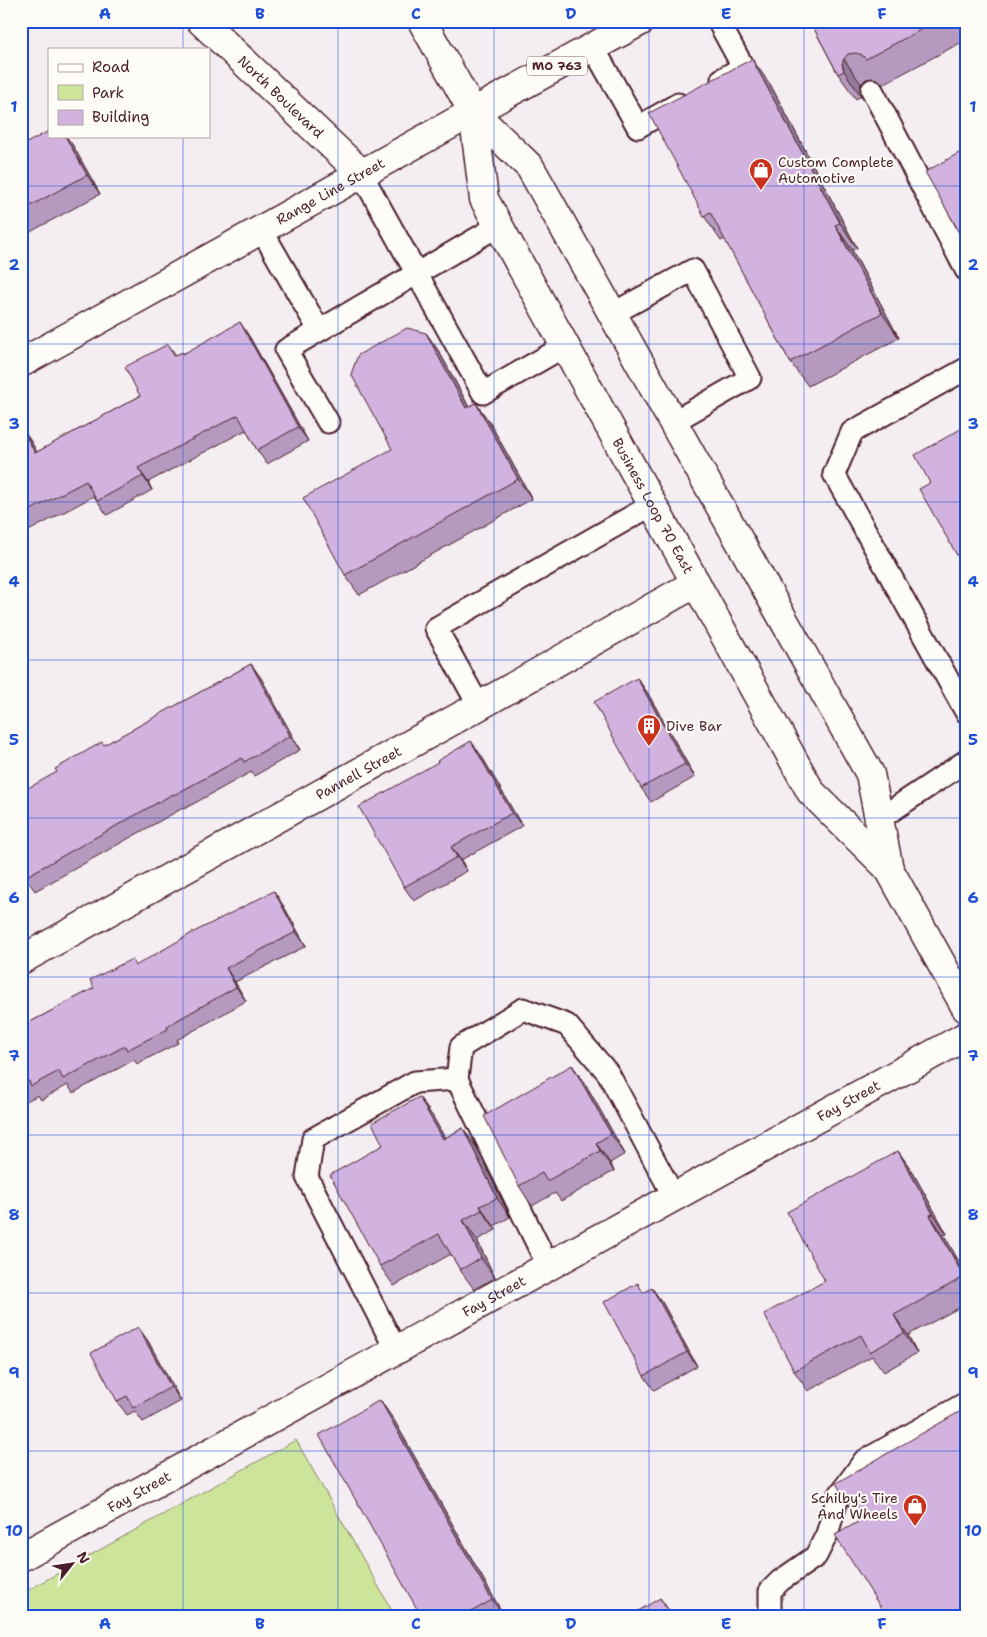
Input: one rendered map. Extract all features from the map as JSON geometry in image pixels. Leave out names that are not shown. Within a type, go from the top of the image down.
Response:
[{"type":"street","name":"North Boulevard","points":[[201,21],[361,173]]},
{"type":"street","name":"Business Loop 70 East","points":[[422,21],[473,112],[530,167],[870,774],[889,869]]},
{"type":"street","name":"Range Line Street","points":[[21,363],[361,173],[641,21]]},
{"type":"street","name":"Business Loop 70 East","points":[[473,112],[484,200],[498,226],[811,792],[889,869],[966,1008]]},
{"type":"street","name":"Pannell Street","points":[[21,960],[480,706],[696,583]]},
{"type":"street","name":"Fay Street","points":[[21,1557],[966,1036]]},
{"type":"lane","points":[[593,47],[638,126],[744,67],[718,21]]},
{"type":"lane","points":[[872,90],[966,270]]},
{"type":"lane","points":[[361,173],[484,393],[565,346]]},
{"type":"lane","points":[[328,422],[286,350],[498,226]]},
{"type":"lane","points":[[261,229],[319,330]]},
{"type":"lane","points":[[612,314],[693,270],[750,378],[673,422]]},
{"type":"lane","points":[[966,369],[852,432],[834,474],[966,712]]},
{"type":"lane","points":[[480,706],[436,628],[652,505]]},
{"type":"lane","points":[[879,820],[966,761]]},
{"type":"lane","points":[[548,1266],[457,1079],[461,1047],[523,1009],[567,1025],[608,1073],[674,1197]]},
{"type":"lane","points":[[396,1350],[307,1177],[314,1139],[414,1082],[457,1079]]},
{"type":"lane","points":[[770,1616],[770,1591],[780,1581],[816,1556],[828,1534],[838,1497],[864,1462],[966,1403]]},
{"type":"green space","points":[[296,1440],[395,1616],[21,1616],[21,1594]]},
{"type":"building","points":[[810,21],[937,21],[866,59],[856,53],[848,54],[842,64],[844,71],[838,74]]},
{"type":"building","name":"Custom Complete Automotive","points":[[752,59],[840,223],[835,225],[882,313],[790,362],[710,212],[704,216],[649,113]]},
{"type":"building","points":[[48,132],[48,138],[66,138],[87,175],[21,211],[21,146]]},
{"type":"building","points":[[966,149],[966,233],[961,235],[925,172]]},
{"type":"building","points":[[240,322],[298,427],[257,450],[238,415],[138,468],[143,476],[97,501],[86,481],[21,515],[21,427],[35,453],[140,396],[125,367],[168,344],[174,356],[182,352],[183,354]]},
{"type":"building","points":[[407,328],[426,333],[466,408],[476,403],[518,479],[345,575],[303,498],[392,449],[351,374],[358,355]]},
{"type":"building","points":[[966,426],[966,571],[919,489],[930,483],[915,455]]},
{"type":"building","points":[[251,664],[290,736],[244,762],[242,758],[173,794],[25,877],[21,869],[21,792],[57,772],[55,769],[102,742],[104,745]]},
{"type":"building","name":"Dive Bar","points":[[637,678],[685,764],[641,788],[594,702]]},
{"type":"building","points":[[471,741],[512,813],[451,847],[457,857],[404,887],[359,807]]},
{"type":"building","points":[[274,891],[296,932],[226,968],[236,987],[167,1026],[168,1029],[127,1050],[125,1046],[63,1079],[59,1071],[31,1086],[29,1081],[21,1085],[21,1027],[94,988],[90,980],[132,959],[135,966],[192,933]]},
{"type":"building","points":[[572,1065],[611,1134],[596,1143],[600,1151],[547,1181],[542,1173],[519,1186],[484,1116]]},
{"type":"building","points":[[419,1097],[443,1139],[463,1128],[497,1198],[480,1206],[482,1210],[463,1220],[481,1258],[460,1270],[439,1234],[380,1266],[330,1175],[383,1145],[372,1123]]},
{"type":"building","points":[[898,1151],[933,1214],[930,1215],[964,1277],[894,1315],[904,1333],[870,1352],[861,1335],[794,1371],[764,1314],[825,1281],[787,1212]]},
{"type":"building","points":[[638,1283],[643,1293],[652,1288],[687,1352],[644,1376],[604,1302]]},
{"type":"building","points":[[138,1327],[171,1387],[133,1408],[127,1396],[117,1401],[91,1353]]},
{"type":"building","points":[[380,1400],[492,1600],[464,1616],[421,1616],[319,1435]]},
{"type":"building","name":"Schilby's Tire And Wheels","points":[[966,1408],[966,1616],[886,1616],[835,1535],[858,1522],[836,1483]]},
{"type":"building","points":[[660,1598],[671,1616],[630,1616]]},
{"type":"place","name":"Custom Complete Automotive","points":[[761,191]]},
{"type":"place","name":"Dive Bar","points":[[649,747]]},
{"type":"place","name":"Schilby's Tire And Wheels","points":[[915,1527]]}]
